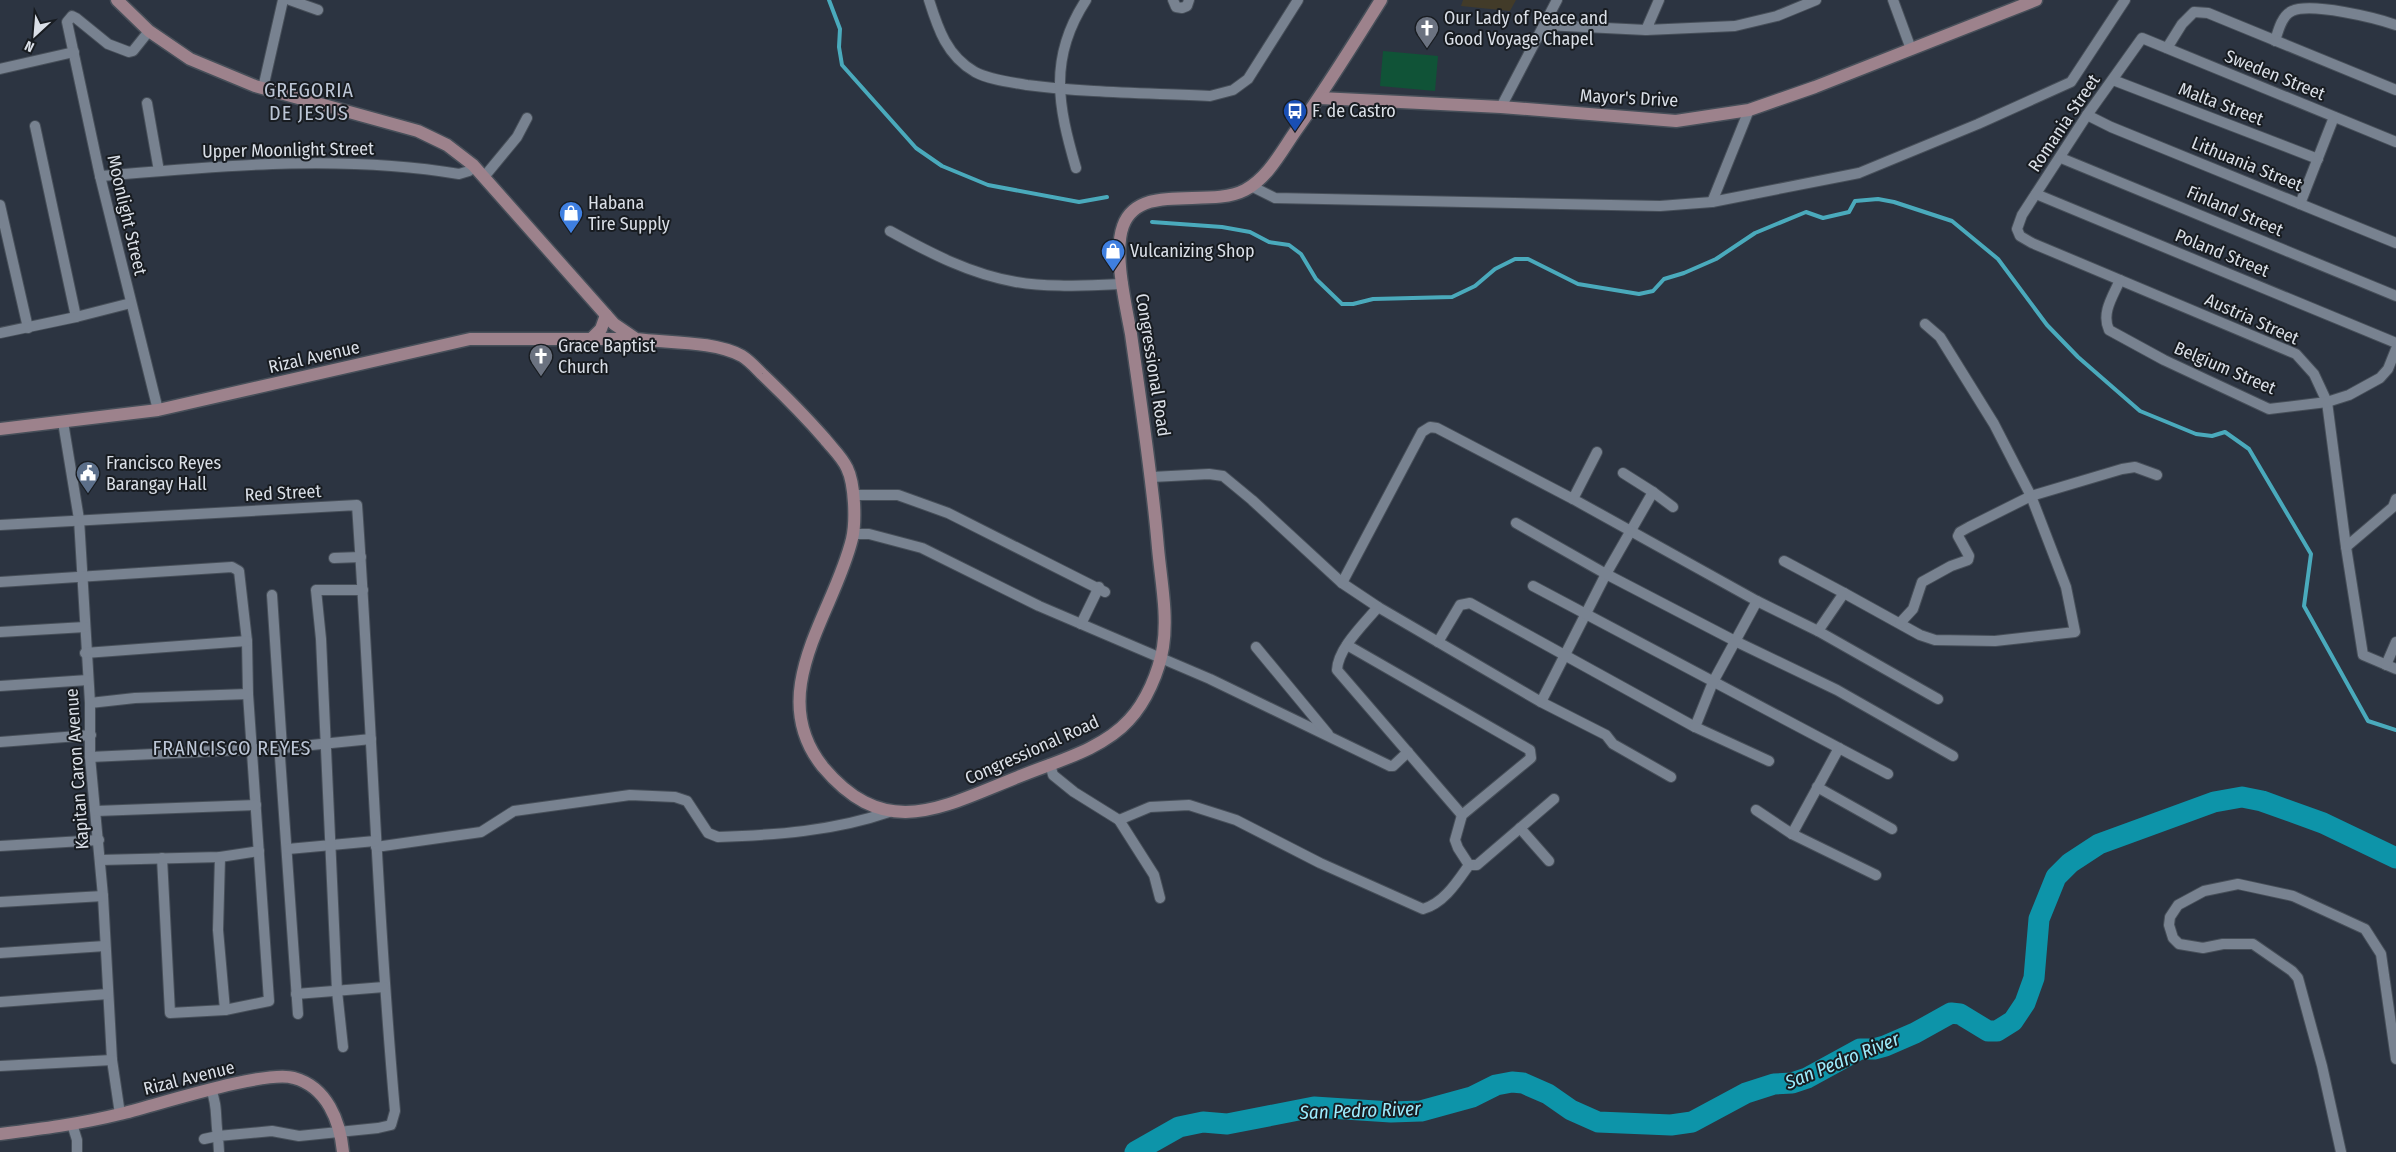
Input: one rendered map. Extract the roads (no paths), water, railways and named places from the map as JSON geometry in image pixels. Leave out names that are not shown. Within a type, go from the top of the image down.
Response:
[{"type":"main road","name":"Congressional Road","points":[[117,0],[149,31],[190,59],[263,88],[418,131],[447,145],[473,165],[619,328],[636,339],[720,348],[745,357],[788,398],[838,454],[848,469],[853,495],[853,534],[839,582],[809,651],[802,679],[799,704],[802,731],[815,757],[837,784],[861,803],[889,812],[916,812],[941,808],[1050,764],[1094,745],[1120,729],[1138,709],[1150,689],[1161,658],[1165,620],[1152,477],[1123,284],[1120,238],[1125,220],[1136,208],[1158,199],[1219,198],[1252,186],[1282,153],[1320,98],[1381,0]]},
{"type":"main road","name":"Mayor's Drive","points":[[1320,98],[1501,107],[1676,121],[1749,110],[1815,87],[2036,0]]},
{"type":"main road","points":[[590,340],[600,329],[606,315]]},
{"type":"main road","name":"Rizal Avenue","points":[[0,429],[158,410],[470,339],[636,339]]},
{"type":"main road","name":"Rizal Avenue","points":[[0,1134],[72,1124],[120,1114],[211,1090],[269,1078],[292,1077],[306,1082],[319,1092],[332,1111],[340,1130],[342,1152]]},
{"type":"street","points":[[263,88],[283,0]]},
{"type":"street","points":[[290,0],[318,10]]},
{"type":"street","points":[[929,0],[944,42],[959,59],[976,72],[1008,82],[1060,89],[1210,96],[1233,90],[1248,79],[1298,0]]},
{"type":"street","points":[[1076,168],[1062,120],[1060,89],[1062,52],[1073,20],[1086,0]]},
{"type":"street","points":[[1173,0],[1176,7],[1182,8],[1187,6],[1189,0]]},
{"type":"street","points":[[1501,107],[1558,0]]},
{"type":"street","points":[[1646,30],[1659,0]]},
{"type":"street","points":[[1545,25],[1646,30],[1735,26],[1777,16],[1816,0]]},
{"type":"street","points":[[1893,0],[1911,49]]},
{"type":"street","points":[[1252,186],[1275,198],[1660,206],[1712,202],[1859,173],[1978,124],[2071,82],[2125,0]]},
{"type":"street","points":[[2274,41],[2283,20],[2290,11],[2304,8],[2379,19],[2396,26]]},
{"type":"street","points":[[2167,48],[2182,24],[2194,12],[2208,13],[2396,90]]},
{"type":"street","name":"Moonlight Street","points":[[149,31],[133,51],[129,52],[108,44],[72,16],[67,22],[100,176],[158,410]]},
{"type":"street","name":"Sweden Street","points":[[2142,38],[2396,142]]},
{"type":"street","name":"Romania Street","points":[[2017,229],[2022,215],[2061,158],[2087,115],[2142,38]]},
{"type":"street","points":[[0,68],[74,52]]},
{"type":"street","name":"Malta Street","points":[[2113,80],[2318,159]]},
{"type":"street","points":[[147,103],[159,171]]},
{"type":"street","points":[[1712,202],[1749,110]]},
{"type":"street","name":"Lithuania Street","points":[[2087,115],[2111,127],[2396,243]]},
{"type":"street","points":[[2300,204],[2334,117]]},
{"type":"street","points":[[484,177],[523,129],[526,118]]},
{"type":"street","points":[[35,126],[76,317]]},
{"type":"street","name":"Finland Street","points":[[2061,158],[2396,296]]},
{"type":"street","name":"Upper Moonlight Street","points":[[100,176],[223,166],[322,164],[395,165],[459,174],[469,170],[473,165]]},
{"type":"street","name":"Poland Street","points":[[2036,194],[2396,343]]},
{"type":"street","points":[[0,204],[28,328]]},
{"type":"street","name":"Austria Street","points":[[2017,229],[2020,236],[2032,243],[2296,354],[2314,374],[2327,402],[2346,547],[2363,655],[2391,667]]},
{"type":"street","points":[[890,230],[944,260],[1016,282],[1123,284]]},
{"type":"street","name":"Belgium Street","points":[[2120,280],[2105,321],[2109,330],[2164,360],[2269,409],[2327,402],[2348,396],[2380,378],[2388,369],[2396,349]]},
{"type":"street","points":[[0,333],[131,303]]},
{"type":"street","points":[[1784,560],[1920,635],[1935,640],[1995,641],[2075,632],[2066,587],[2031,496],[1994,424],[1940,338],[1925,324]]},
{"type":"street","name":"Kapitan Caron Avenue","points":[[63,422],[79,519],[85,653],[90,703],[90,757],[104,896],[112,1060],[120,1114]]},
{"type":"street","points":[[1342,583],[1422,432],[1430,427],[1437,428],[1631,530],[1757,601],[1818,631],[1938,699]]},
{"type":"street","points":[[1573,499],[1597,452]]},
{"type":"street","points":[[1900,623],[1913,608],[1922,582],[1968,560],[1969,556],[1958,536],[1960,532],[2031,496],[2135,466],[2157,474]]},
{"type":"street","points":[[1622,473],[1674,507]]},
{"type":"street","points":[[1152,477],[1209,474],[1223,476],[1252,500],[1342,583],[1378,607],[1540,702],[1606,736],[1613,744],[1671,777]]},
{"type":"street","points":[[1540,702],[1606,574],[1653,492]]},
{"type":"street","points":[[853,495],[898,495],[948,513],[1102,590],[1081,624]]},
{"type":"street","points":[[2346,547],[2393,507],[2396,499]]},
{"type":"street","name":"Red Street","points":[[0,524],[357,505],[361,557]]},
{"type":"street","points":[[1516,523],[1606,574],[1735,642],[1837,690],[1953,756]]},
{"type":"street","points":[[853,534],[869,534],[922,548],[1081,624],[1210,679],[1392,766],[1408,752]]},
{"type":"street","points":[[204,1138],[272,1131],[299,1136],[391,1125],[395,1111],[384,987],[375,844],[361,557],[334,558]]},
{"type":"street","points":[[0,582],[232,567],[239,571],[247,641],[248,694],[269,1001],[225,1010],[170,1013],[162,858]]},
{"type":"street","points":[[1533,586],[1888,774]]},
{"type":"street","points":[[343,1047],[337,991],[336,927],[324,745],[321,639],[316,590],[363,590]]},
{"type":"street","points":[[1818,631],[1844,593]]},
{"type":"street","points":[[272,595],[282,748],[280,757],[288,849],[298,1014]]},
{"type":"street","points":[[1695,727],[1713,682],[1757,601]]},
{"type":"street","points":[[1438,642],[1460,605],[1470,603],[1695,727],[1769,761]]},
{"type":"street","points":[[1378,607],[1348,645],[1337,663],[1336,670],[1462,815]]},
{"type":"street","points":[[0,632],[85,627]]},
{"type":"street","points":[[85,653],[247,641]]},
{"type":"street","points":[[2391,667],[2396,642]]},
{"type":"street","points":[[1348,645],[1530,750],[1531,758],[1462,815],[1455,840],[1469,865]]},
{"type":"street","points":[[1256,647],[1331,737]]},
{"type":"street","points":[[0,686],[88,680]]},
{"type":"street","points":[[90,703],[135,698],[248,694]]},
{"type":"street","points":[[0,742],[91,735]]},
{"type":"street","points":[[90,757],[252,750],[371,740]]},
{"type":"street","points":[[1792,834],[1839,748]]},
{"type":"street","points":[[1050,764],[1052,775],[1074,792],[1119,820],[1154,875],[1160,898]]},
{"type":"street","points":[[1817,787],[1892,829]]},
{"type":"street","points":[[288,849],[330,845],[375,844],[481,832],[514,811],[630,795],[675,797],[687,801],[708,833],[718,837],[791,834],[864,821],[889,812]]},
{"type":"street","points":[[1469,865],[1477,865],[1554,799]]},
{"type":"street","points":[[96,810],[256,805]]},
{"type":"street","points":[[1119,820],[1150,807],[1190,805],[1236,820],[1320,863],[1423,909],[1432,906],[1445,896],[1469,865]]},
{"type":"street","points":[[1756,810],[1792,834],[1876,875]]},
{"type":"street","points":[[1520,828],[1549,861]]},
{"type":"street","points":[[0,846],[99,840]]},
{"type":"street","points":[[100,860],[220,857],[259,851]]},
{"type":"street","points":[[220,857],[218,930],[225,1010]]},
{"type":"street","points":[[2341,1152],[2322,1066],[2298,978],[2292,971],[2253,944],[2223,944],[2203,948],[2179,944],[2173,938],[2169,925],[2170,917],[2178,905],[2204,891],[2238,884],[2293,896],[2365,929],[2381,954],[2396,1059]]},
{"type":"street","points":[[0,902],[104,896]]},
{"type":"street","points":[[0,952],[105,946]]},
{"type":"street","points":[[296,994],[384,987]]},
{"type":"street","points":[[0,1002],[108,994]]},
{"type":"street","points":[[0,1066],[112,1060]]},
{"type":"street","points":[[211,1090],[216,1102],[219,1152]]},
{"type":"street","points":[[72,1124],[77,1140],[77,1152]]},
{"type":"waterway","points":[[829,0],[840,29],[839,47],[842,65],[916,148],[942,166],[988,185],[1079,202],[1107,197]]},
{"type":"waterway","points":[[1152,222],[1222,227],[1250,232],[1269,242],[1289,245],[1301,254],[1316,279],[1342,304],[1353,304],[1373,299],[1452,297],[1475,286],[1495,269],[1515,259],[1528,259],[1578,284],[1639,294],[1653,291],[1664,279],[1684,273],[1716,259],[1755,233],[1806,212],[1823,218],[1849,212],[1855,201],[1878,199],[1894,202],[1952,221],[1998,259],[2047,325],[2078,357],[2140,411],[2196,434],[2212,436],[2225,432],[2249,449],[2311,554],[2304,606],[2368,721],[2396,730]]},
{"type":"waterway","name":"San Pedro River","points":[[1135,1152],[1179,1127],[1203,1122],[1227,1124],[1314,1107],[1391,1112],[1421,1111],[1472,1097],[1496,1085],[1512,1082],[1523,1083],[1548,1094],[1571,1110],[1598,1122],[1671,1125],[1692,1122],[1746,1093],[1774,1084],[1792,1083],[1807,1078],[1860,1049],[1874,1049],[1885,1046],[1915,1033],[1951,1013],[1960,1014],[1988,1031],[1997,1031],[2013,1021],[2025,1003],[2034,978],[2039,919],[2056,877],[2070,863],[2099,844],[2214,802],[2242,797],[2262,801],[2323,823],[2396,858]]},
{"type":"place","name":"Our Lady of Peace and Good Voyage Chapel","points":[[1427,49]]},
{"type":"place","name":"F. de Castro","points":[[1295,132]]},
{"type":"place","name":"Habana Tire Supply","points":[[571,234]]},
{"type":"place","name":"Vulcanizing Shop","points":[[1113,272]]},
{"type":"place","name":"Grace Baptist Church","points":[[541,377]]},
{"type":"place","name":"Francisco Reyes Barangay Hall","points":[[88,494]]},
{"type":"district","name":"GREGORIA DE JESUS","points":[[309,102]]},
{"type":"district","name":"FRANCISCO REYES","points":[[232,748]]}]
